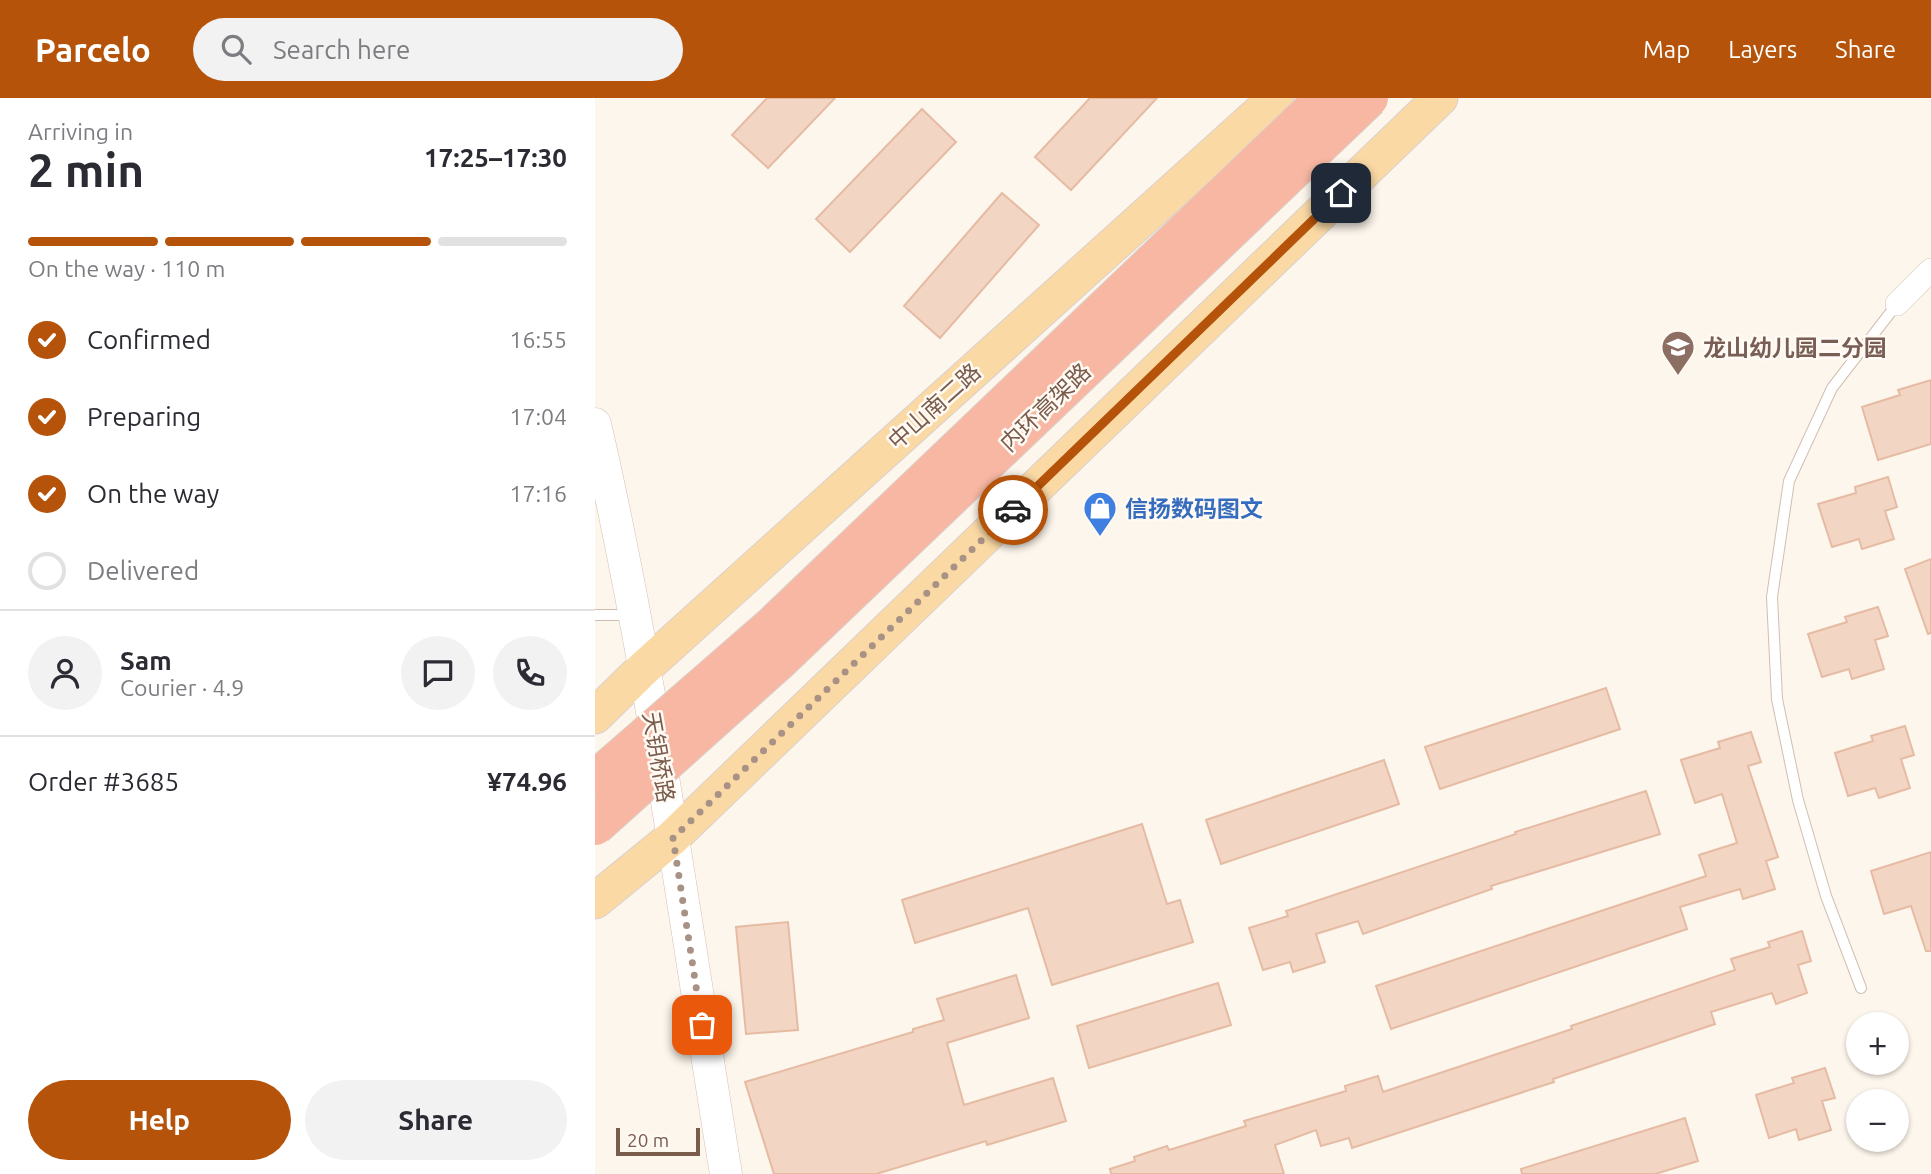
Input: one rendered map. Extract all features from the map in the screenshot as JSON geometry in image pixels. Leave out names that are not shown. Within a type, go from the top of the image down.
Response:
[{"type":"highway","name":"内环高架路","points":[[595,780],[773,625],[1325,98]]},
{"type":"highway","name":"内环高架路","points":[[595,827],[781,659],[1369,98]]},
{"type":"main road","name":"中山南二路","points":[[595,716],[643,669],[1276,98]]},
{"type":"main road","points":[[595,901],[673,838],[1440,98]]},
{"type":"street","points":[[1898,304],[1931,270]]},
{"type":"street","name":"天钥桥路","points":[[595,424],[673,838],[726,1174]]},
{"type":"lane","points":[[1861,988],[1826,896],[1798,800],[1777,699],[1772,597],[1789,481],[1832,388],[1898,304]]},
{"type":"lane","points":[[595,615],[633,615]]},
{"type":"building","points":[[767,98],[835,98],[768,168],[732,135]]},
{"type":"building","points":[[1090,98],[1157,98],[1071,190],[1035,157]]},
{"type":"building","points":[[922,109],[956,142],[850,252],[816,219]]},
{"type":"building","points":[[1002,193],[1039,225],[940,338],[904,306]]},
{"type":"building","points":[[1931,380],[1931,444],[1878,460],[1862,407],[1900,395],[1898,390]]},
{"type":"building","points":[[1888,477],[1897,507],[1885,511],[1894,539],[1862,549],[1859,539],[1832,547],[1818,504],[1856,493],[1855,487]]},
{"type":"building","points":[[1931,559],[1931,633],[1928,634],[1905,569]]},
{"type":"building","points":[[1878,607],[1888,636],[1875,640],[1884,669],[1852,679],[1849,669],[1822,677],[1808,634],[1847,622],[1845,617]]},
{"type":"building","points":[[1606,688],[1620,729],[1440,789],[1425,747]]},
{"type":"building","points":[[1905,726],[1914,755],[1901,759],[1910,788],[1879,798],[1875,788],[1848,796],[1835,753],[1873,741],[1871,736]]},
{"type":"building","points":[[1751,732],[1761,762],[1748,766],[1778,857],[1766,861],[1775,889],[1743,899],[1740,889],[1680,907],[1687,929],[1391,1029],[1376,986],[1706,876],[1699,855],[1737,843],[1722,794],[1695,803],[1681,760],[1720,748],[1718,742]]},
{"type":"building","points":[[1384,760],[1399,804],[1221,864],[1206,820]]},
{"type":"building","points":[[1646,791],[1660,834],[1491,886],[1492,889],[1363,934],[1358,921],[1316,934],[1325,962],[1293,972],[1290,962],[1263,970],[1249,928],[1288,916],[1286,911],[1516,834],[1515,832]]},
{"type":"building","points":[[1142,824],[1167,904],[1180,900],[1193,942],[1052,985],[1028,908],[915,943],[902,900]]},
{"type":"building","points":[[1931,852],[1931,951],[1926,951],[1911,906],[1884,914],[1871,871]]},
{"type":"building","points":[[788,922],[798,1030],[746,1034],[736,927]]},
{"type":"building","points":[[1802,931],[1811,961],[1798,965],[1807,993],[1776,1004],[1772,993],[1711,1012],[1715,1024],[1553,1079],[1554,1082],[1352,1148],[1349,1138],[1321,1146],[1316,1130],[1275,1145],[1284,1174],[1111,1174],[1110,1169],[1135,1161],[1134,1157],[1167,1146],[1169,1150],[1246,1126],[1244,1121],[1346,1091],[1345,1086],[1378,1076],[1383,1092],[1572,1029],[1571,1026],[1735,970],[1731,959],[1770,947],[1768,942]]},
{"type":"building","points":[[1016,975],[1029,1018],[947,1043],[964,1105],[1053,1078],[1066,1121],[987,1145],[986,1141],[876,1174],[774,1174],[745,1082],[913,1032],[913,1029],[944,1020],[937,999]]},
{"type":"building","points":[[1218,983],[1231,1025],[1089,1068],[1077,1026]]},
{"type":"building","points":[[1825,1068],[1835,1098],[1822,1101],[1831,1130],[1799,1140],[1796,1129],[1769,1138],[1756,1095],[1794,1083],[1792,1078]]},
{"type":"building","points":[[1685,1118],[1698,1161],[1655,1174],[1522,1174],[1521,1169]]},
{"type":"way so far","points":[[702,1025],[673,838],[1013,510]]},
{"type":"place","name":"龙山幼儿园二分园","points":[[1678,377]]},
{"type":"place","name":"信扬数码图文","points":[[1100,538]]},
{"type":"route","points":[[1013,510],[1341,193]]}]
